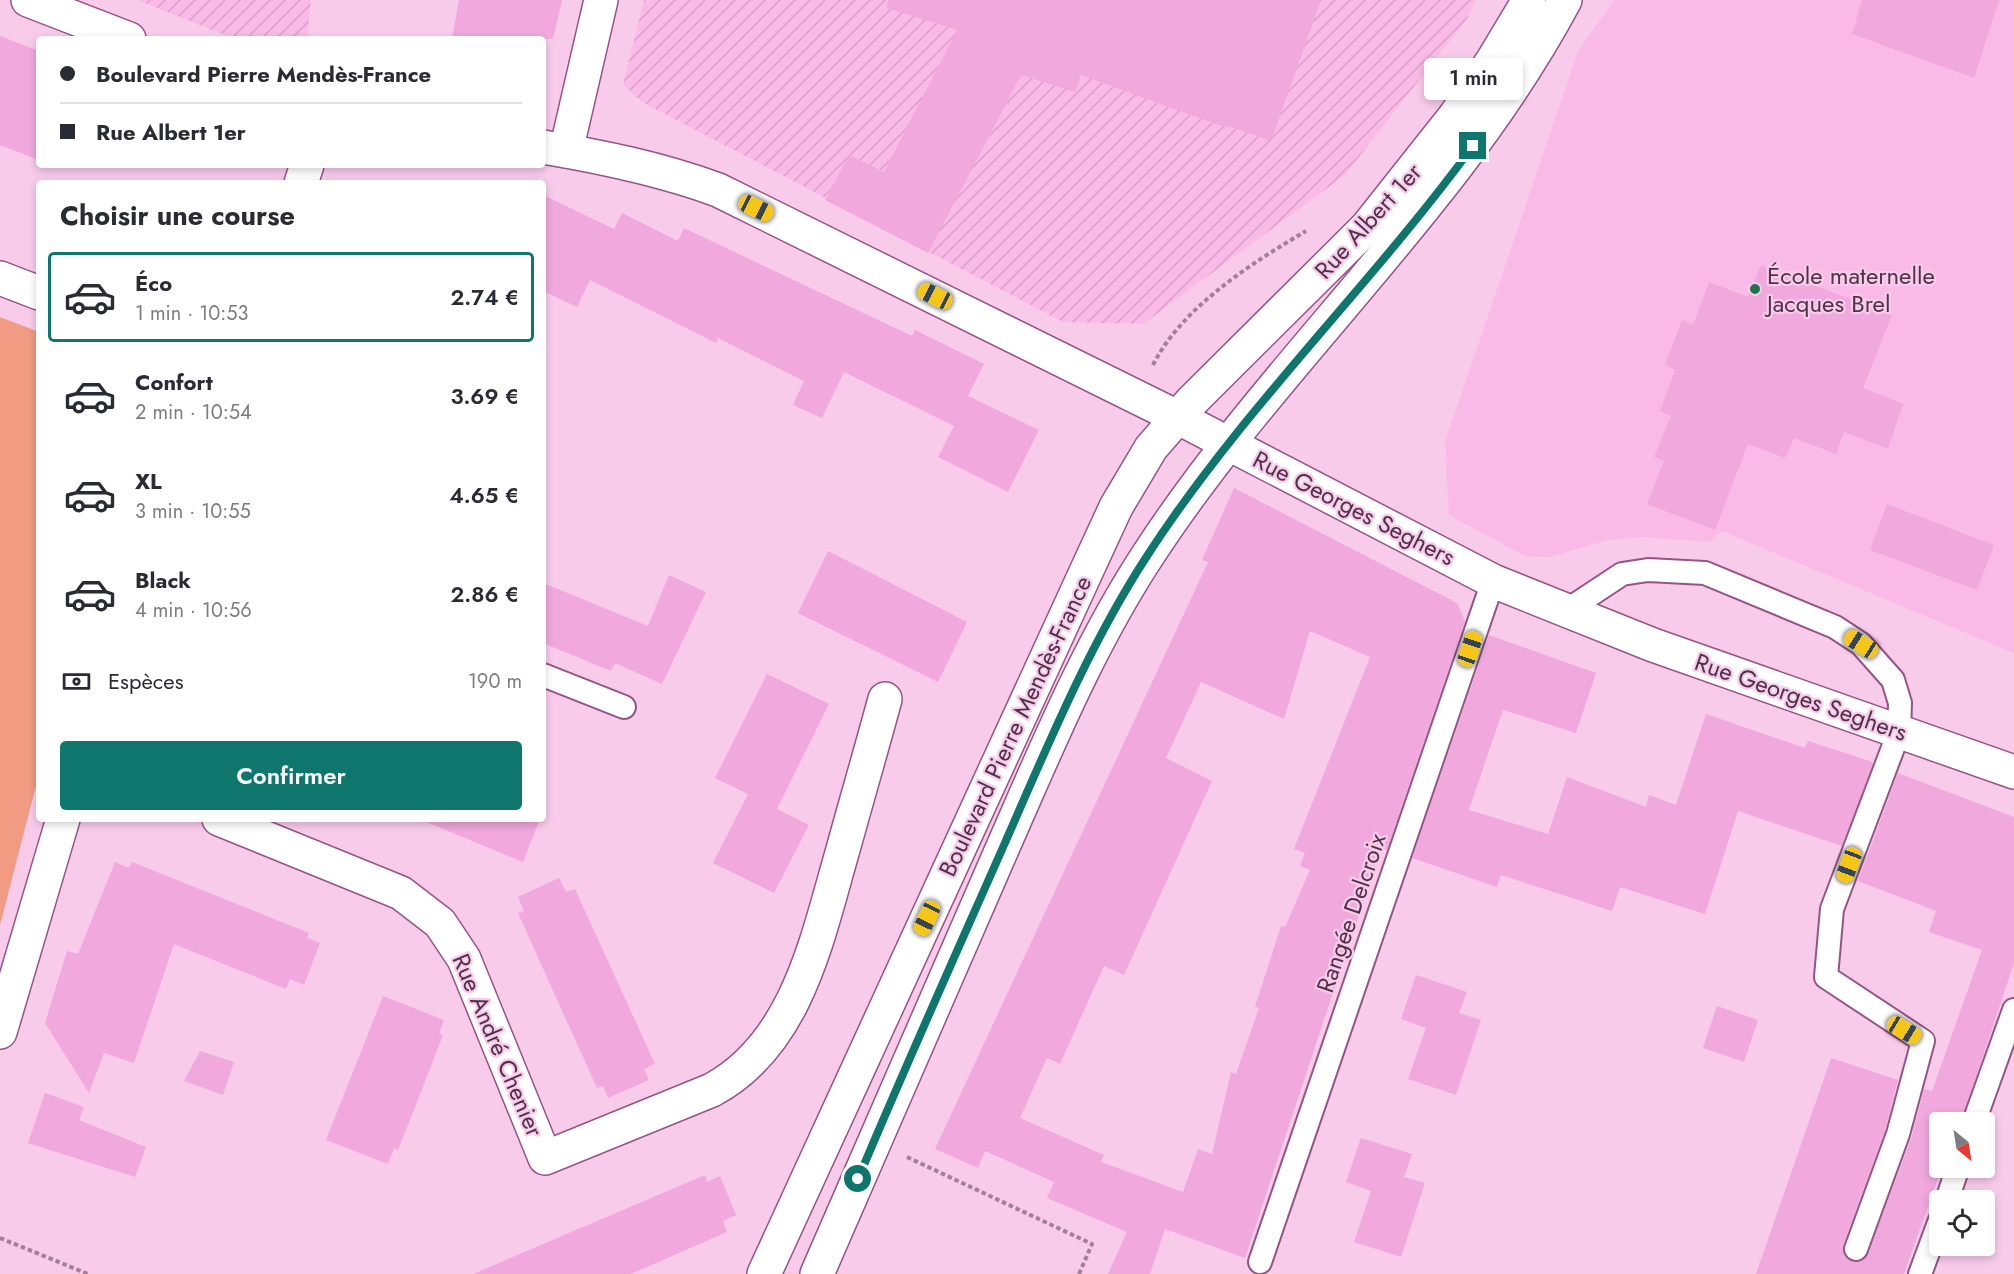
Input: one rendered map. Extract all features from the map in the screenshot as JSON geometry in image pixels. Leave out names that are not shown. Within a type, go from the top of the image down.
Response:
[{"type":"street","points":[[28,0],[121,36]]},
{"type":"street","points":[[555,149],[601,0]]},
{"type":"street","name":"Rue Albert 1er","points":[[1177,417],[1374,218],[1455,116],[1493,60],[1528,0]]},
{"type":"street","name":"Rue Albert 1er","points":[[1230,444],[1279,381],[1448,181],[1514,89],[1565,0]]},
{"type":"street","name":"Rue Georges Seghers","points":[[555,149],[676,175],[718,190],[1177,417],[1493,581],[1653,645],[2014,772]]},
{"type":"street","points":[[0,278],[36,292]]},
{"type":"street","name":"Boulevard Pierre Mendès-France","points":[[764,1274],[1116,507],[1151,448],[1177,417]]},
{"type":"street","name":"Boulevard Pierre Mendès-France","points":[[817,1274],[1077,684],[1123,595],[1148,555],[1230,444]]},
{"type":"street","name":"Rue André Chenier","points":[[226,822],[401,893],[440,923],[464,959],[545,1158],[711,1090],[732,1079],[764,1048],[786,1014],[809,964],[885,699]]},
{"type":"street","points":[[0,1032],[62,822]]},
{"type":"lane","points":[[1566,611],[1622,574],[1648,570],[1705,573],[1835,627],[1861,644],[1893,680],[1900,703],[1899,732],[1832,909],[1826,978],[1923,1041],[1898,1134],[1856,1249]]},
{"type":"lane","name":"Rangée Delcroix","points":[[1260,1262],[1493,581]]},
{"type":"lane","points":[[546,676],[624,707]]},
{"type":"lane","points":[[1978,1112],[2014,1010]]},
{"type":"lane","points":[[1920,1274],[1929,1250]]},
{"type":"path","points":[[1137,397],[1158,355],[1215,292],[1274,250],[1309,229]]},
{"type":"path","points":[[874,1141],[1092,1244],[1079,1274]]},
{"type":"path","points":[[0,1238],[88,1274]]},
{"type":"shaded area","points":[[138,0],[311,0],[307,36],[227,36]]},
{"type":"shaded area","points":[[644,0],[1476,0],[1467,19],[1345,175],[1143,324],[1063,322],[642,102],[623,85]]},
{"type":"shaded area","name":"École maternelle Jacques Brel","points":[[1615,0],[2014,0],[2014,653],[1722,531],[1710,542],[1643,537],[1608,540],[1550,557],[1536,557],[1525,556],[1449,515],[1445,442],[1579,49]]},
{"type":"shaded area","points":[[0,317],[36,331],[36,786],[0,925]]},
{"type":"building","points":[[459,0],[562,0],[553,39],[546,39],[546,36],[453,36]]},
{"type":"building","points":[[888,0],[1321,0],[1271,141],[1228,126],[1227,128],[1081,75],[1075,92],[1021,75],[928,253],[825,200],[849,155],[884,172],[957,30],[887,8]]},
{"type":"building","points":[[1862,0],[1999,0],[1974,78],[1852,34]]},
{"type":"building","points":[[0,36],[36,50],[36,159],[0,145]]},
{"type":"building","points":[[546,196],[614,229],[622,213],[678,241],[684,228],[912,336],[915,330],[984,364],[968,396],[1039,430],[1008,492],[938,457],[954,426],[844,372],[822,418],[793,405],[804,381],[718,338],[716,343],[590,280],[577,307],[546,292]]},
{"type":"building","points":[[1761,265],[1892,315],[1863,388],[1903,404],[1888,449],[1844,432],[1836,454],[1794,438],[1785,458],[1748,444],[1715,530],[1647,504],[1664,461],[1654,457],[1671,416],[1660,411],[1675,370],[1665,365],[1682,320],[1693,325],[1709,282],[1748,297]]},
{"type":"building","points":[[1234,488],[1457,603],[1465,621],[1387,850],[1381,848],[1245,1258],[1165,1229],[1150,1274],[1108,1274],[1127,1232],[1047,1198],[1054,1182],[985,1151],[978,1168],[935,1149],[1208,562],[1202,560]],"holes":[[[1310,631],[1370,657],[1294,849],[1305,853],[1300,866],[1310,870],[1285,927],[1281,926],[1255,1007],[1259,1008],[1236,1074],[1231,1072],[1212,1154],[1198,1149],[1183,1192],[1101,1162],[1104,1155],[1020,1118],[1047,1058],[1060,1064],[1104,966],[1124,975],[1212,781],[1166,758],[1201,682],[1284,719]]]},
{"type":"building","points":[[1887,504],[1994,545],[1977,590],[1870,550]]},
{"type":"building","points":[[828,551],[967,622],[938,682],[798,613]]},
{"type":"building","points":[[669,575],[706,592],[662,684],[615,663],[611,671],[546,644],[546,584],[648,626]]},
{"type":"building","points":[[1489,635],[1596,673],[1576,733],[1503,710],[1469,810],[1548,834],[1567,777],[1646,807],[1649,795],[1676,805],[1706,714],[1805,748],[1808,741],[1870,761],[1873,764],[1842,846],[1738,811],[1705,914],[1620,887],[1612,911],[1501,875],[1497,887],[1412,858]]},
{"type":"building","points":[[767,674],[829,704],[777,809],[809,825],[774,893],[713,863],[748,794],[715,778]]},
{"type":"building","points":[[1898,773],[2014,817],[2014,963],[1964,1112],[1929,1112],[1929,1178],[1938,1178],[1934,1190],[1929,1190],[1929,1204],[1904,1274],[1756,1274],[1831,1058],[1898,1080],[1885,1130],[1843,1245],[1845,1257],[1852,1262],[1864,1260],[1911,1139],[1924,1089],[1932,1091],[1982,950],[1929,932],[1936,911],[1858,881]]},
{"type":"building","points":[[426,822],[539,822],[523,862]]},
{"type":"building","points":[[115,862],[129,868],[132,862],[309,933],[307,938],[320,943],[304,985],[290,979],[286,989],[174,944],[134,1063],[104,1053],[89,1093],[45,1023],[67,951],[78,954]]},
{"type":"building","points":[[559,878],[566,892],[575,889],[655,1064],[644,1069],[649,1080],[608,1098],[603,1086],[597,1088],[518,913],[524,911],[518,897]]},
{"type":"building","points":[[1416,975],[1467,992],[1459,1013],[1481,1020],[1456,1095],[1408,1079],[1426,1028],[1401,1019]]},
{"type":"building","points":[[383,996],[444,1020],[439,1034],[443,1035],[426,1079],[398,1150],[394,1148],[388,1164],[326,1140]]},
{"type":"building","points":[[1717,1006],[1758,1020],[1744,1062],[1703,1048]]},
{"type":"building","points":[[200,1051],[234,1062],[223,1095],[184,1081]]},
{"type":"building","points":[[45,1093],[84,1107],[79,1120],[146,1147],[135,1177],[28,1143]]},
{"type":"building","points":[[1361,1138],[1412,1154],[1404,1177],[1425,1183],[1401,1257],[1354,1242],[1371,1191],[1346,1182]]},
{"type":"building","points":[[705,1175],[707,1182],[720,1176],[736,1215],[723,1221],[727,1232],[631,1274],[473,1274]]},
{"type":"place","name":"École maternelle Jacques Brel","points":[[1755,289]]},
{"type":"route","points":[[858,1179],[1023,802],[1077,684],[1123,595],[1203,477],[1279,381],[1409,230],[1473,146]]}]
